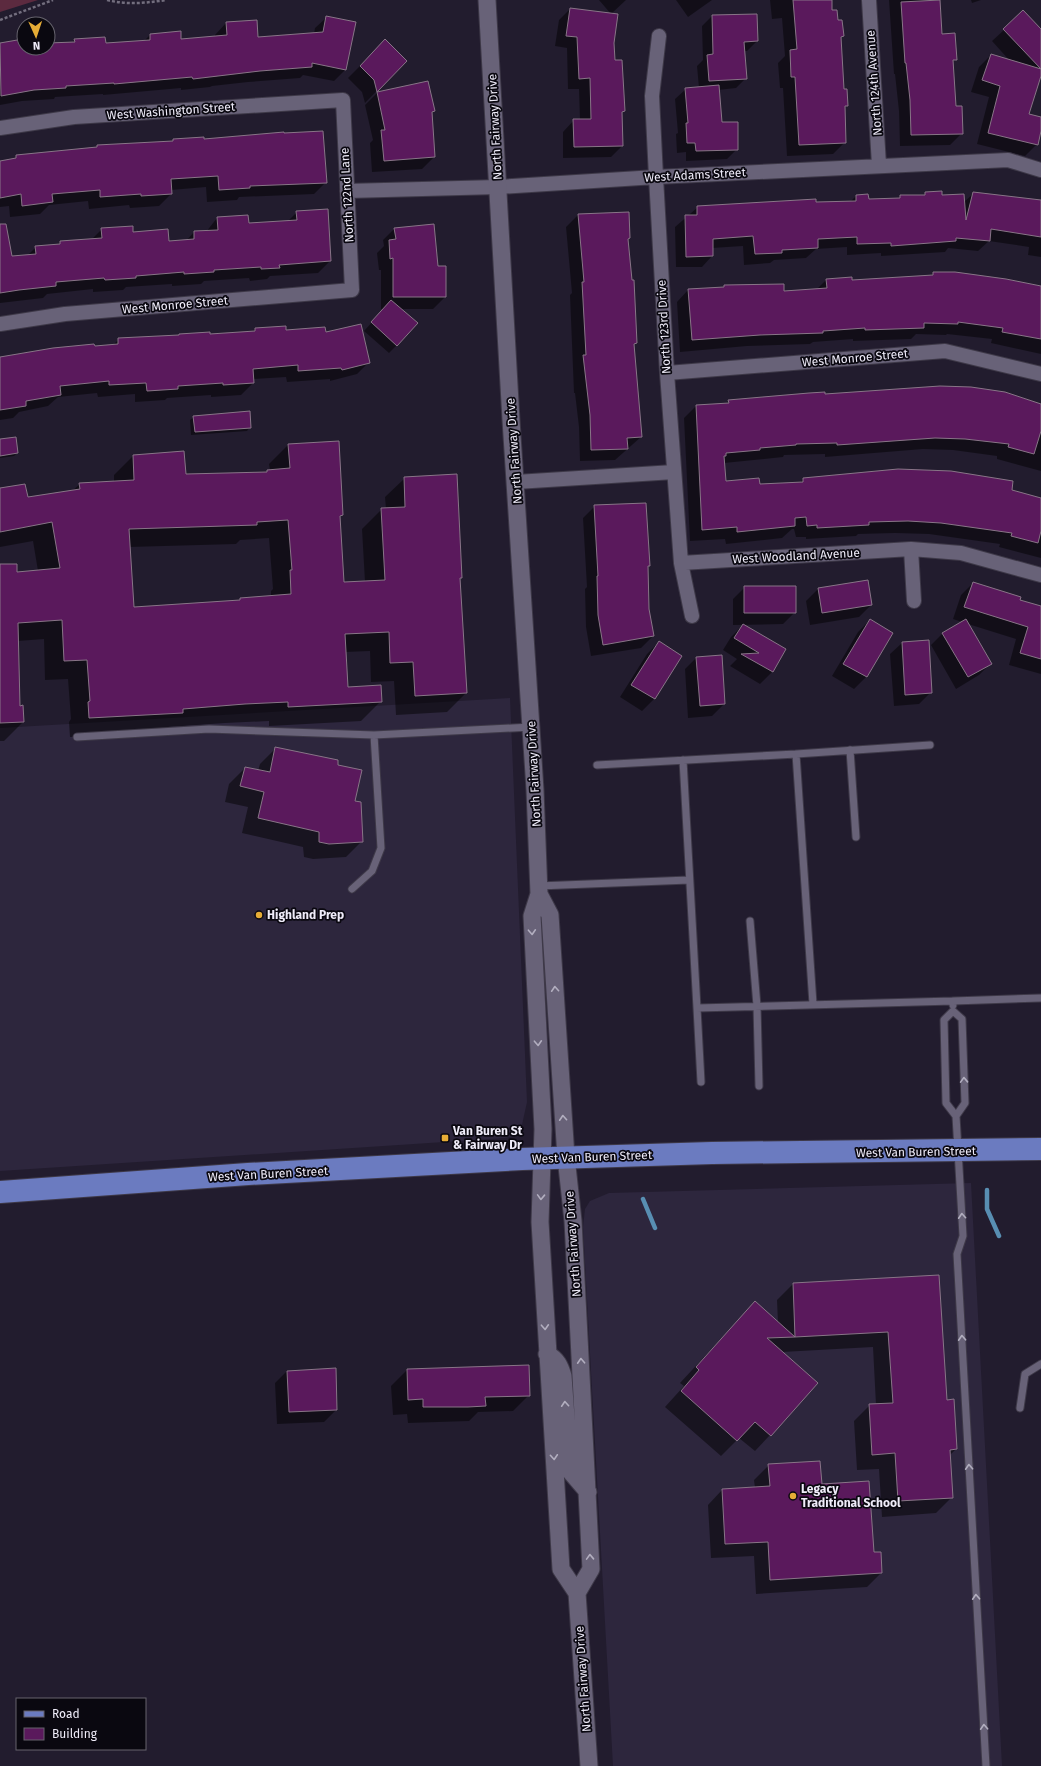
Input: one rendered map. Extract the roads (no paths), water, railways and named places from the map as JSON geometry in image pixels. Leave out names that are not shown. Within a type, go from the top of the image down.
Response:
[{"type":"main road","name":"West Van Buren Street","points":[[0,1192],[248,1174],[566,1157],[712,1153],[1041,1149]]},
{"type":"street","name":"North 124th Avenue","points":[[869,0],[879,165]]},
{"type":"street","name":"North Fairway Drive","points":[[488,4],[532,728],[538,890],[532,916],[543,1129],[540,1222],[547,1354],[561,1568],[577,1592],[589,1766]]},
{"type":"street","name":"North 123rd Drive","points":[[659,36],[653,77],[652,96],[667,373],[681,563],[692,616]]},
{"type":"street","name":"West Washington Street","points":[[0,128],[74,117],[343,100]]},
{"type":"street","name":"North 122nd Lane","points":[[343,100],[352,290]]},
{"type":"street","name":"West Adams Street","points":[[347,191],[498,187],[879,165],[1008,160],[1041,170]]},
{"type":"street","name":"West Monroe Street","points":[[0,324],[65,314],[352,290]]},
{"type":"street","name":"West Monroe Street","points":[[667,373],[945,351],[1041,374]]},
{"type":"street","points":[[516,482],[674,472]]},
{"type":"street","points":[[911,550],[914,601]]},
{"type":"street","name":"West Woodland Avenue","points":[[681,563],[911,550],[961,553],[1041,575]]},
{"type":"street","name":"North Fairway Drive","points":[[538,890],[550,915],[566,1157],[573,1228],[588,1492],[591,1569],[577,1592]]},
{"type":"street","points":[[547,1354],[555,1358],[563,1376],[570,1471],[588,1492]]},
{"type":"lane","points":[[77,737],[209,729],[374,736],[532,728]]},
{"type":"lane","points":[[352,889],[372,871],[382,848],[374,736]]},
{"type":"lane","points":[[597,765],[796,754],[930,744]]},
{"type":"lane","points":[[850,750],[856,837]]},
{"type":"lane","points":[[796,754],[813,1004]]},
{"type":"lane","points":[[684,760],[689,880],[701,1082]]},
{"type":"lane","points":[[538,890],[689,880]]},
{"type":"lane","points":[[750,921],[757,1006],[759,1086]]},
{"type":"lane","points":[[697,1008],[1041,998]]},
{"type":"lane","points":[[953,1001],[953,1011],[944,1020],[946,1104],[956,1116]]},
{"type":"lane","points":[[953,1011],[962,1019],[965,1102],[956,1116],[963,1236],[957,1254],[986,1766]]},
{"type":"lane","points":[[1020,1408],[1025,1374],[1041,1364]]},
{"type":"waterway","points":[[987,1190],[987,1209],[999,1236]]},
{"type":"waterway","points":[[643,1199],[655,1228]]},
{"type":"place","name":"Highland Prep","points":[[259,915]]},
{"type":"place","name":"Van Buren St & Fairway Dr","points":[[445,1138]]},
{"type":"place","name":"Legacy Traditional School","points":[[793,1496]]}]
